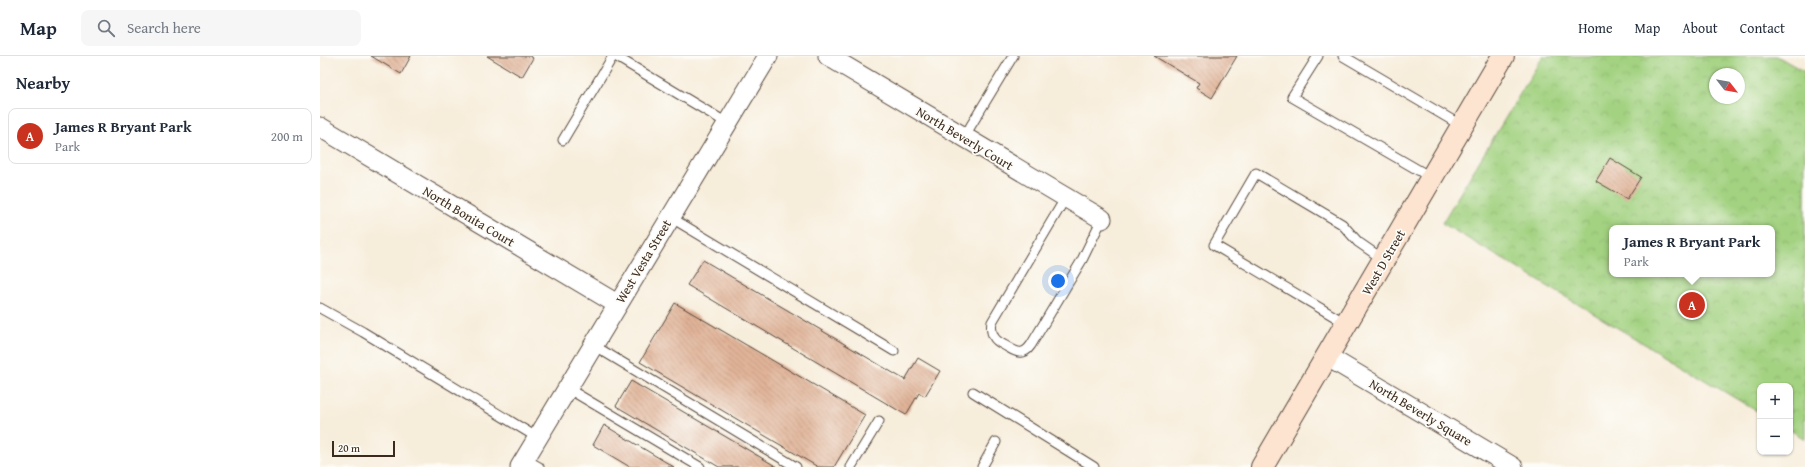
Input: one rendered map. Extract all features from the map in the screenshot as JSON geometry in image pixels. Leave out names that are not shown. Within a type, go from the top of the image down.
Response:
[{"type":"main road","name":"West D Street","points":[[1262,467],[1328,358],[1503,56]]},
{"type":"street","name":"West Vesta Street","points":[[528,464],[538,438],[567,388],[768,56]]},
{"type":"street","name":"North Beverly Court","points":[[828,56],[1102,219]]},
{"type":"street","name":"North Bonita Court","points":[[320,127],[617,304]]},
{"type":"street","name":"North Beverly Square","points":[[1328,358],[1514,467]]},
{"type":"lane","points":[[564,140],[614,56],[727,123]]},
{"type":"lane","points":[[964,137],[1013,56]]},
{"type":"lane","points":[[1318,56],[1292,97],[1432,178]]},
{"type":"lane","points":[[1343,56],[1462,126]]},
{"type":"lane","points":[[1347,324],[1214,245],[1256,173],[1342,224],[1358,242],[1384,260]]},
{"type":"lane","points":[[1066,197],[992,322],[992,332],[994,337],[1015,351],[1023,352],[1027,350],[1082,260],[1102,219]]},
{"type":"lane","points":[[670,217],[894,350]]},
{"type":"lane","points":[[320,308],[364,332],[538,438]]},
{"type":"lane","points":[[593,345],[796,467]]},
{"type":"lane","points":[[567,388],[700,467]]},
{"type":"lane","points":[[973,392],[1094,467]]},
{"type":"lane","points":[[851,467],[879,421]]},
{"type":"lane","points":[[982,467],[996,442]]},
{"type":"green space","points":[[1543,56],[1777,56],[1805,72],[1805,439],[1793,432],[1793,383],[1757,383],[1757,411],[1442,223]]},
{"type":"building","points":[[371,56],[411,56],[401,74]]},
{"type":"building","points":[[487,56],[530,56],[533,58],[522,77]]},
{"type":"building","points":[[1154,56],[1237,56],[1212,98],[1196,88],[1199,83]]},
{"type":"building","points":[[1610,158],[1641,177],[1627,199],[1596,181]]},
{"type":"building","points":[[703,260],[905,380],[918,358],[940,371],[925,396],[919,393],[906,415],[687,285]]},
{"type":"building","points":[[675,303],[865,415],[834,467],[818,467],[640,362]]},
{"type":"building","points":[[631,381],[777,467],[719,467],[616,406]]},
{"type":"building","points":[[604,425],[674,467],[630,467],[593,445]]},
{"type":"place","name":"James R Bryant Park","points":[[1692,305]]}]
